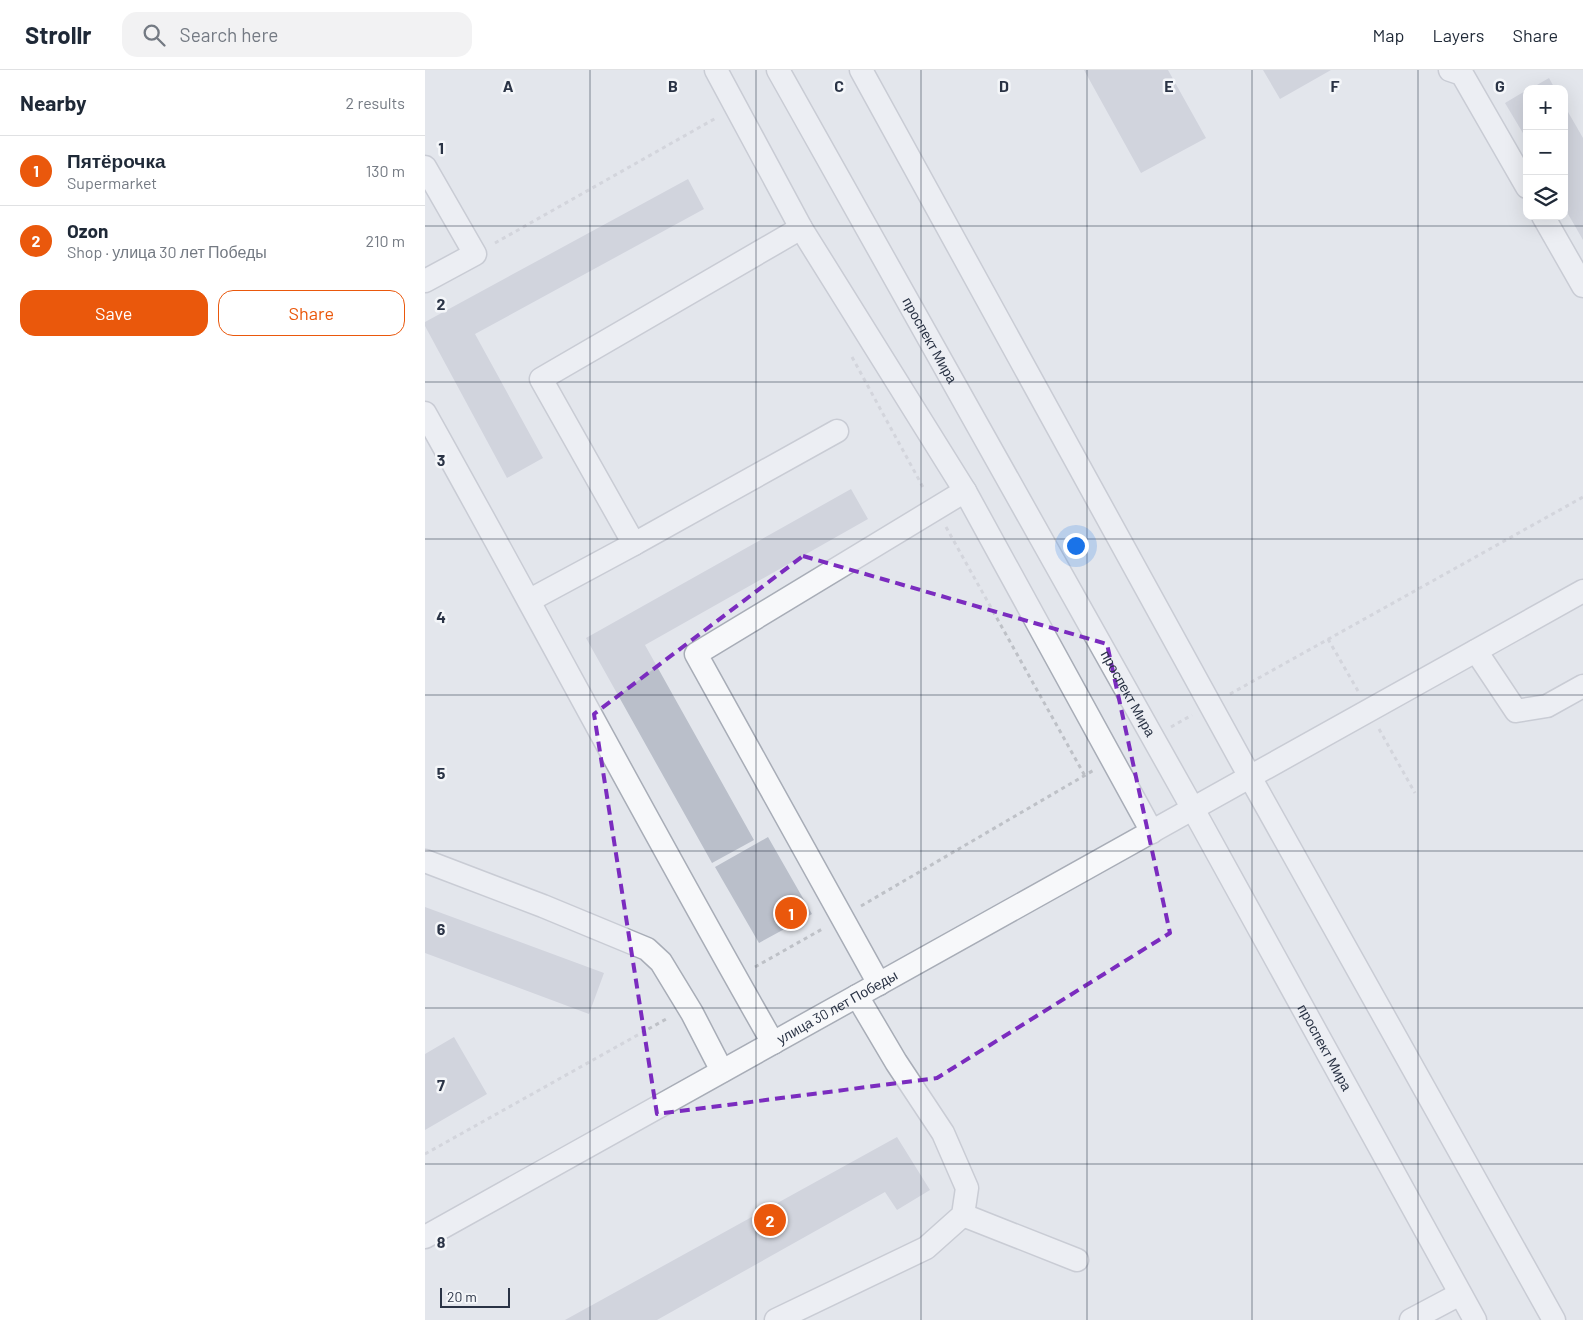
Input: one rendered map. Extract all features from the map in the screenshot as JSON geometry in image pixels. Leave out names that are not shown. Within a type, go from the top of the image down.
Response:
[{"type":"street","points":[[715,70],[801,228],[965,491],[1152,832]]},
{"type":"street","name":"проспект Мира","points":[[778,70],[1153,737],[1475,1320]]},
{"type":"street","points":[[861,70],[1250,777],[1554,1320]]},
{"type":"street","points":[[1460,71],[1523,180]]},
{"type":"street","points":[[425,167],[475,254],[425,281]]},
{"type":"street","points":[[1545,220],[1583,286]]},
{"type":"street","points":[[634,544],[541,379],[801,228]]},
{"type":"street","points":[[425,413],[773,1043]]},
{"type":"street","points":[[530,600],[837,431]]},
{"type":"street","points":[[879,984],[696,654],[965,491]]},
{"type":"street","name":"улица 30 лет Победы","points":[[425,1236],[1583,591]]},
{"type":"street","points":[[1476,651],[1516,710],[1547,706],[1583,686]]},
{"type":"street","points":[[425,861],[647,948],[661,962],[688,1007],[722,1071]]},
{"type":"street","points":[[776,1320],[926,1248],[963,1215],[967,1188],[943,1132],[896,1062],[857,996]]},
{"type":"street","points":[[963,1215],[1077,1260]]},
{"type":"street","points":[[1411,1320],[1437,1314],[1460,1294]]},
{"type":"path","points":[[475,254],[719,117],[714,109]]},
{"type":"path","points":[[849,351],[1085,776]]},
{"type":"path","points":[[1153,737],[1583,497]]},
{"type":"path","points":[[736,978],[1113,760]]},
{"type":"path","points":[[425,1154],[688,1007]]},
{"type":"highlighted area","points":[[803,556],[1107,644],[1170,933],[937,1078],[657,1114],[594,714]]},
{"type":"building","points":[[1084,70],[1168,70],[1206,138],[1141,173]]},
{"type":"building","points":[[1263,70],[1331,70],[1280,99]]},
{"type":"building","points":[[1549,78],[1553,85],[1537,85]]},
{"type":"building","points":[[1523,92],[1523,133],[1505,103]]},
{"type":"building","points":[[1568,112],[1583,138],[1583,240],[1568,214]]},
{"type":"building","points":[[688,179],[704,209],[475,334],[543,458],[507,478],[425,326],[425,322]]},
{"type":"building","points":[[851,489],[868,519],[645,645],[754,840],[712,863],[586,638]]},
{"type":"building","points":[[768,837],[812,914],[759,943],[715,867]]},
{"type":"building","points":[[425,907],[604,973],[589,1014],[425,953]]},
{"type":"building","points":[[454,1037],[487,1094],[425,1130],[425,1054]]},
{"type":"building","points":[[897,1137],[930,1190],[897,1210],[885,1192],[657,1320],[565,1320]]},
{"type":"place","name":"Пятёрочка","points":[[791,913]]},
{"type":"place","name":"Ozon","points":[[770,1220]]}]
